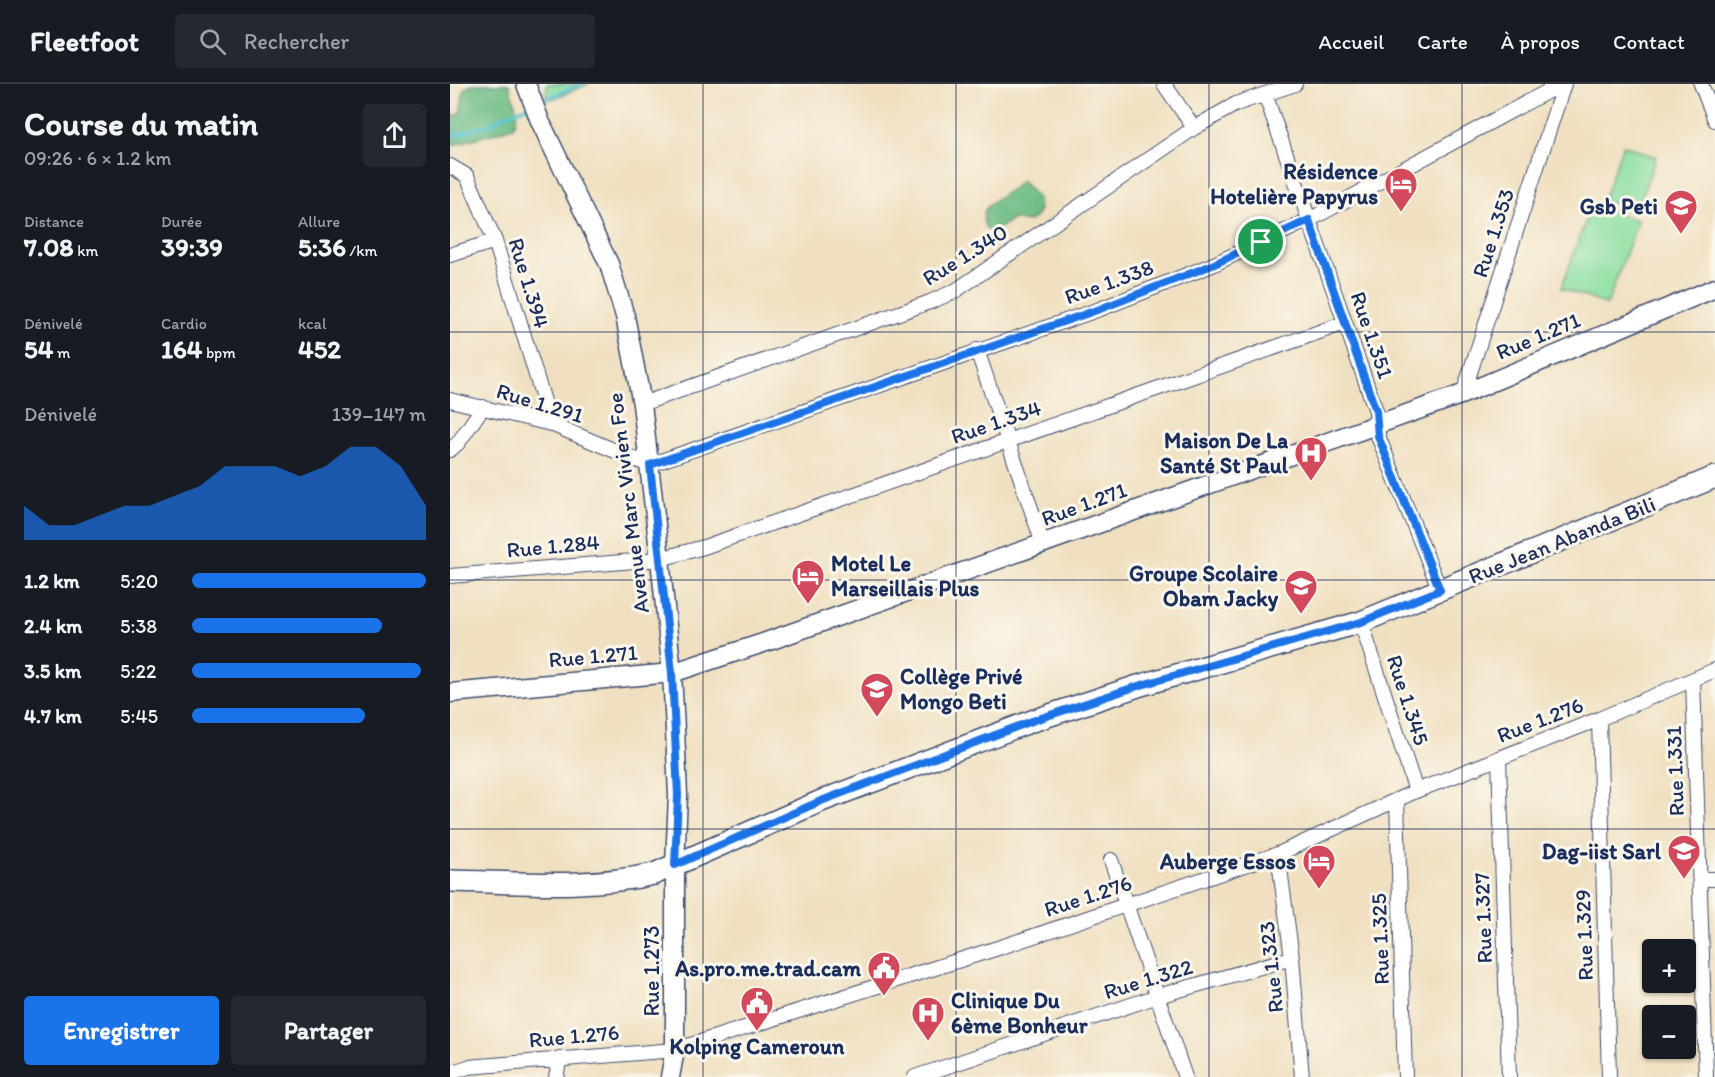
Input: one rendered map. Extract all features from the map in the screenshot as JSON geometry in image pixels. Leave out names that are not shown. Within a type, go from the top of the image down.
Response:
[{"type":"main road","name":"Rue Jean Abanda Bili","points":[[450,881],[591,883],[627,880],[654,874],[821,801],[1032,721],[1138,686],[1361,622],[1715,477]]},
{"type":"street","points":[[1164,84],[1194,128]]},
{"type":"street","name":"Rue 1.338","points":[[650,465],[1100,309],[1202,269],[1309,220],[1562,84]]},
{"type":"street","name":"Rue 1.353","points":[[1463,394],[1562,84]]},
{"type":"street","points":[[1701,84],[1715,120]]},
{"type":"street","name":"Rue 1.340","points":[[642,404],[930,302],[955,291],[1194,128],[1236,104],[1288,85]]},
{"type":"street","name":"Avenue Marc Vivien Foe","points":[[526,86],[540,121],[609,264],[625,316],[642,404],[672,673],[678,795],[675,865]]},
{"type":"street","name":"Rue 1.351","points":[[1265,94],[1376,411],[1378,436],[1440,590]]},
{"type":"street","name":"Rue 1.394","points":[[450,166],[467,176],[495,242],[551,424]]},
{"type":"street","points":[[450,255],[495,242]]},
{"type":"street","name":"Rue 1.271","points":[[450,693],[672,673],[766,642],[1463,394],[1715,288]]},
{"type":"street","name":"Rue 1.334","points":[[660,559],[704,547],[1346,323]]},
{"type":"street","points":[[977,350],[1043,544]]},
{"type":"street","name":"Rue 1.291","points":[[450,400],[551,424],[650,465]]},
{"type":"street","points":[[450,450],[458,443],[483,407]]},
{"type":"street","name":"Rue 1.284","points":[[450,576],[660,559]]},
{"type":"street","name":"Rue 1.345","points":[[1361,622],[1416,791]]},
{"type":"street","name":"Rue 1.276","points":[[450,1073],[468,1067],[675,1050],[1126,906],[1278,854],[1416,791],[1599,719],[1715,670]]},
{"type":"street","name":"Rue 1.331","points":[[1693,680],[1706,1077]]},
{"type":"street","name":"Rue 1.329","points":[[1599,719],[1609,1077]]},
{"type":"street","name":"Rue 1.327","points":[[1499,758],[1509,1077]]},
{"type":"street","name":"Rue 1.325","points":[[1397,800],[1406,1077]]},
{"type":"street","name":"Rue 1.323","points":[[1278,854],[1292,958],[1302,1077]]},
{"type":"street","points":[[1111,860],[1185,1077]]},
{"type":"street","name":"Rue 1.273","points":[[670,1077],[675,1050],[675,865]]},
{"type":"street","points":[[1700,879],[1715,879]]},
{"type":"street","name":"Rue 1.322","points":[[915,1077],[1158,996],[1292,958]]},
{"type":"street","points":[[556,1077],[560,1058]]},
{"type":"green space","points":[[473,84],[509,84],[517,116],[516,122],[513,127],[450,146],[450,116],[460,114],[464,89]]},
{"type":"green space","points":[[547,84],[589,84],[552,99],[546,96]]},
{"type":"green space","points":[[1623,145],[1656,157],[1636,212],[1603,200]]},
{"type":"green space","points":[[1021,180],[1037,197],[1039,209],[1036,217],[1028,222],[1013,219],[994,231],[986,229],[983,219],[989,205],[1010,191]]},
{"type":"green space","points":[[1592,204],[1638,221],[1607,305],[1561,288]]},
{"type":"waterway","points":[[539,102],[582,84]]},
{"type":"waterway","points":[[450,137],[493,123],[501,117],[529,106]]},
{"type":"place","name":"Résidence Hotelière Papyrus","points":[[1401,213]]},
{"type":"place","name":"Gsb Peti","points":[[1681,235]]},
{"type":"place","name":"Maison De La Santé St Paul","points":[[1311,482]]},
{"type":"place","name":"Motel Le Marseillais Plus","points":[[808,605]]},
{"type":"place","name":"Groupe Scolaire Obam Jacky","points":[[1301,615]]},
{"type":"place","name":"Collège Privé Mongo Beti","points":[[877,718]]},
{"type":"place","name":"Dag-iist Sarl","points":[[1684,880]]},
{"type":"place","name":"Auberge Essos","points":[[1319,890]]},
{"type":"place","name":"As.pro.me.trad.cam","points":[[884,997]]},
{"type":"place","name":"Kolping Cameroun","points":[[757,1032]]},
{"type":"place","name":"Clinique Du 6ème Bonheur","points":[[928,1042]]},
{"type":"route","points":[[1309,220],[1376,411],[1378,436],[1440,590],[1361,622],[1138,686],[1032,721],[821,801],[675,865],[678,795],[672,673],[650,465],[1100,309],[1212,265],[1261,242],[1309,220]]}]
